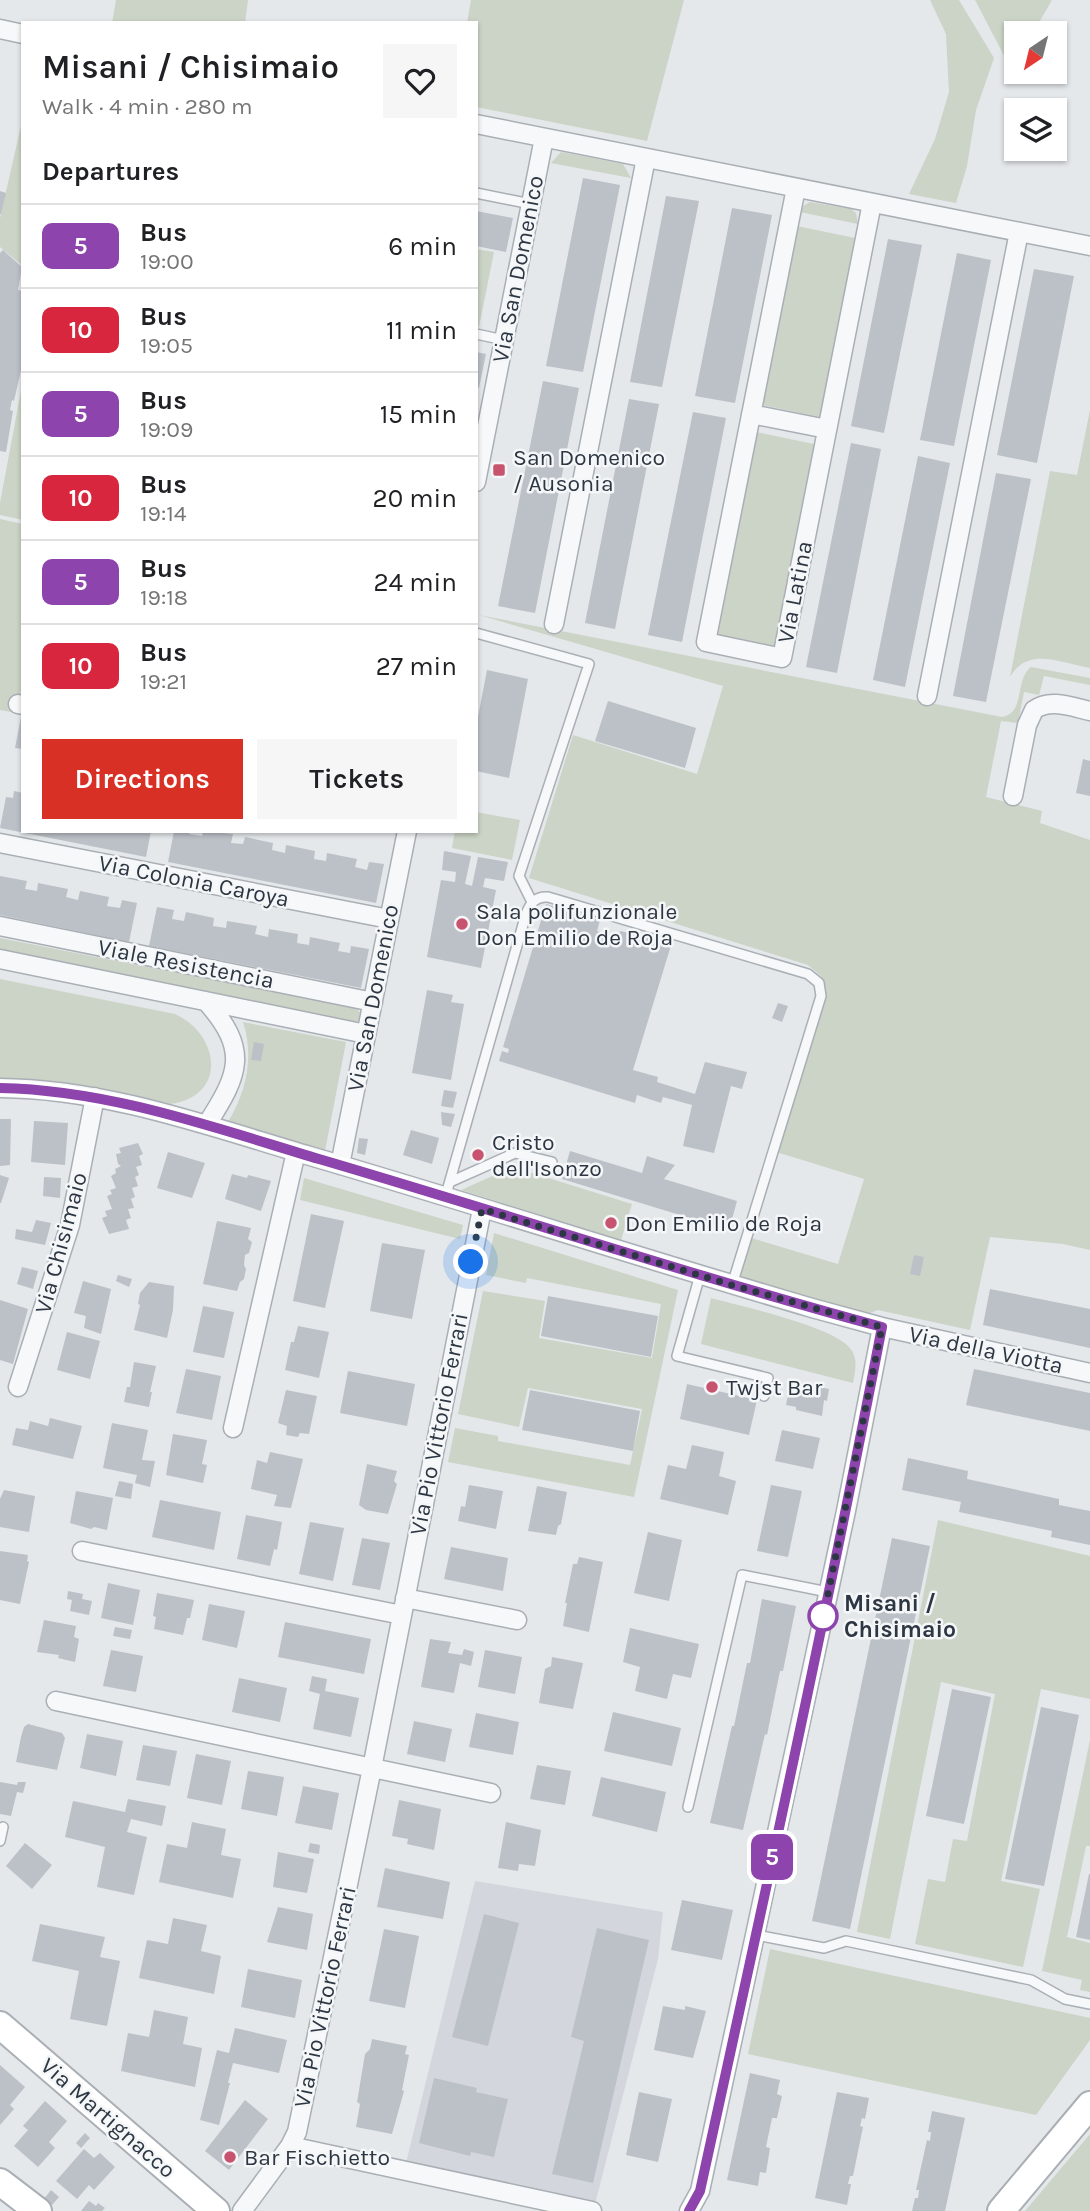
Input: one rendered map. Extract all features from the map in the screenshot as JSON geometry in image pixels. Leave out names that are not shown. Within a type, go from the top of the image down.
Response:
[{"type":"main road","name":"Via Martignacco","points":[[0,2025],[216,2211]]},
{"type":"main road","points":[[1001,2211],[1090,2105]]},
{"type":"main road","points":[[0,2182],[30,2208]]},
{"type":"street","points":[[0,29],[21,34]]},
{"type":"street","points":[[478,124],[1090,246]]},
{"type":"street","name":"Via San Domenico","points":[[478,469],[544,138]]},
{"type":"street","points":[[554,624],[646,158]]},
{"type":"street","name":"Via Latina","points":[[796,188],[706,642],[782,658],[872,203]]},
{"type":"street","points":[[927,696],[1019,232]]},
{"type":"street","points":[[751,414],[827,429]]},
{"type":"street","points":[[1013,796],[1027,725],[1034,710],[1046,704],[1054,704],[1090,711]]},
{"type":"street","name":"Via San Domenico","points":[[340,1165],[407,833]]},
{"type":"street","name":"Via Colonia Caroya","points":[[0,843],[389,919]]},
{"type":"street","name":"Viale Resistencia","points":[[0,926],[373,1002]]},
{"type":"street","name":"Viale Resistencia","points":[[0,959],[366,1034]]},
{"type":"street","points":[[206,1001],[230,1032],[236,1061],[227,1092],[207,1124]]},
{"type":"street","points":[[0,1088],[36,1089],[95,1097],[207,1124],[340,1165],[448,1190],[482,1209],[732,1285],[882,1327],[756,1935],[700,2191],[689,2211]]},
{"type":"street","name":"Via Chisimaio","points":[[18,1387],[70,1225],[95,1097]]},
{"type":"street","points":[[233,1428],[296,1152]]},
{"type":"street","name":"Via Pio Vittorio Ferrari","points":[[242,2211],[290,2146],[297,2132],[482,1209]]},
{"type":"street","name":"Via della Viotta","points":[[882,1327],[1090,1373]]},
{"type":"street","points":[[82,1552],[403,1606],[517,1620]]},
{"type":"street","points":[[56,1701],[491,1793]]},
{"type":"street","points":[[290,2146],[592,2211]]},
{"type":"lane","points":[[478,193],[531,204]]},
{"type":"lane","points":[[478,334],[504,340]]},
{"type":"lane","points":[[478,634],[589,664],[519,876],[532,902]]},
{"type":"lane","points":[[448,1190],[526,914],[532,902],[548,897],[808,974],[819,983],[821,996],[732,1285]]},
{"type":"lane","points":[[448,1190],[515,1153],[552,1163]]},
{"type":"lane","points":[[700,1275],[677,1356],[768,1378],[764,1396]]},
{"type":"lane","points":[[688,1807],[742,1575],[828,1592]]},
{"type":"lane","points":[[0,1841],[3,1827]]},
{"type":"lane","points":[[756,1935],[824,1948],[846,1941],[1031,1980],[1065,1999],[1090,2004]]},
{"type":"shaded area","points":[[475,1881],[663,1912],[658,1959],[595,2204],[406,2163]]},
{"type":"green space","points":[[116,0],[248,0],[245,21],[112,21]]},
{"type":"green space","points":[[471,0],[684,0],[647,141],[478,107],[478,21],[467,21]]},
{"type":"green space","points":[[930,0],[959,0],[994,58],[976,110],[967,166],[956,203],[909,194],[935,139],[949,92],[946,34]]},
{"type":"green space","points":[[975,0],[1052,0],[1040,21],[1004,21],[1004,56]]},
{"type":"green space","points":[[21,126],[21,264],[0,247],[0,218]]},
{"type":"green space","points":[[561,152],[623,164],[631,178],[551,163]]},
{"type":"green space","points":[[810,202],[851,209],[856,213],[858,224],[800,212],[803,206]]},
{"type":"green space","points":[[797,226],[855,238],[820,417],[762,405]]},
{"type":"green space","points":[[478,249],[494,252],[478,327]]},
{"type":"green space","points":[[21,391],[21,520],[0,515]]},
{"type":"green space","points":[[1090,410],[1090,668],[1056,660],[1035,659],[1017,668],[1010,677],[1050,471],[1077,475]]},
{"type":"green space","points":[[756,432],[814,444],[774,647],[716,635]]},
{"type":"green space","points":[[0,519],[21,524],[21,690],[16,713],[0,710]]},
{"type":"green space","points":[[479,615],[1002,717],[1014,709],[1023,680],[1031,667],[1090,678],[1090,685],[1044,676],[1039,695],[1024,692],[1018,723],[1001,721],[986,797],[1042,811],[1040,823],[1090,840],[1090,1250],[1063,1244],[990,1237],[970,1330],[878,1310],[864,1315],[735,1275],[748,1237],[838,1264],[864,1179],[773,1151],[824,989],[821,976],[808,965],[529,878],[573,735],[697,774],[723,686]]},
{"type":"green space","points":[[478,812],[520,820],[512,860],[452,848],[455,833],[478,833]]},
{"type":"green space","points":[[0,938],[355,1008],[360,1012],[359,1020],[354,1024],[0,954]]},
{"type":"green space","points":[[0,979],[175,1014],[202,1036],[209,1050],[209,1078],[201,1090],[188,1099],[170,1104],[87,1086],[0,1079]]},
{"type":"green space","points":[[243,1022],[346,1042],[325,1151],[228,1122],[240,1098],[247,1073],[248,1048]]},
{"type":"green space","points":[[513,1167],[632,1204],[621,1240],[461,1190]]},
{"type":"green space","points":[[304,1178],[463,1225],[460,1239],[300,1200]]},
{"type":"green space","points":[[494,1233],[678,1290],[634,1497],[448,1462],[455,1428],[498,1436],[498,1441],[630,1465],[642,1409],[528,1388],[519,1427],[458,1414],[483,1291],[545,1301],[539,1338],[652,1358],[661,1304],[527,1278],[526,1283],[486,1275]]},
{"type":"green space","points":[[711,1298],[809,1326],[843,1342],[852,1351],[855,1359],[853,1383],[701,1344]]},
{"type":"green space","points":[[938,1520],[1090,1556],[1090,1699],[1041,1689],[1001,1881],[1040,1889],[1023,1967],[915,1944],[928,1879],[945,1882],[953,1839],[967,1841],[995,1694],[941,1682],[890,1939],[857,1932]]},
{"type":"green space","points":[[1090,1740],[1090,1846],[1086,1846],[1067,1937],[1090,1943],[1090,1992],[1080,1990],[1082,1980],[1042,1971]]},
{"type":"green space","points":[[770,1949],[1090,2018],[1090,2040],[1036,2115],[748,2054]]},
{"type":"green space","points":[[1090,2134],[1090,2211],[1025,2211]]},
{"type":"building","points":[[583,178],[620,185],[583,372],[546,366]]},
{"type":"building","points":[[0,191],[6,193],[1,214],[0,214]]},
{"type":"building","points":[[666,196],[699,201],[662,387],[630,382]]},
{"type":"building","points":[[732,208],[772,215],[735,403],[695,396]]},
{"type":"building","points":[[478,211],[513,218],[506,252],[478,246]]},
{"type":"building","points":[[888,239],[922,245],[884,433],[851,426]]},
{"type":"building","points":[[3,250],[21,266],[18,290],[21,291],[21,370],[10,410],[13,411],[6,452],[0,451],[0,253]]},
{"type":"building","points":[[957,253],[991,260],[954,446],[920,440]]},
{"type":"building","points":[[1034,269],[1074,276],[1037,463],[997,455]]},
{"type":"building","points":[[478,352],[486,354],[478,388]]},
{"type":"building","points":[[543,381],[579,388],[535,613],[498,606]]},
{"type":"building","points":[[629,399],[659,404],[615,629],[585,623]]},
{"type":"building","points":[[693,412],[726,418],[682,642],[648,635]]},
{"type":"building","points":[[851,443],[881,449],[837,673],[806,667]]},
{"type":"building","points":[[918,456],[950,463],[905,687],[873,680]]},
{"type":"building","points":[[996,473],[1031,479],[986,702],[953,696]]},
{"type":"building","points":[[487,670],[528,679],[509,778],[478,771],[478,717]]},
{"type":"building","points":[[608,701],[696,728],[685,768],[595,741]]},
{"type":"building","points":[[21,717],[21,749],[15,748]]},
{"type":"building","points":[[1083,759],[1090,761],[1090,796],[1076,793]]},
{"type":"building","points":[[14,791],[21,793],[21,832],[0,828],[6,797],[13,798]]},
{"type":"building","points":[[25,833],[151,833],[146,857]]},
{"type":"building","points":[[174,833],[202,836],[203,833],[223,833],[233,834],[231,843],[243,844],[245,837],[273,843],[272,850],[285,853],[286,845],[315,851],[314,859],[326,861],[327,853],[357,859],[355,867],[367,870],[369,862],[384,864],[376,903],[168,862]]},
{"type":"building","name":"Sala polifunzionale Don Emilio de Roja","points":[[444,851],[471,856],[465,884],[472,886],[478,857],[508,862],[504,881],[485,878],[483,887],[496,890],[481,968],[427,957],[441,880],[455,882],[456,872],[442,870]]},
{"type":"building","points":[[0,876],[27,881],[25,889],[37,891],[38,883],[68,889],[66,897],[78,900],[80,891],[109,897],[107,906],[120,908],[122,900],[137,903],[129,942],[0,915]]},
{"type":"building","points":[[546,904],[600,920],[597,931],[618,938],[620,931],[672,942],[633,1070],[658,1077],[657,1082],[695,1094],[705,1062],[747,1072],[742,1089],[731,1086],[714,1153],[683,1146],[692,1105],[663,1097],[661,1103],[637,1095],[635,1103],[499,1061],[502,1051],[508,1053],[509,1049],[503,1047]]},
{"type":"building","points":[[157,907],[174,910],[172,919],[184,921],[186,912],[214,918],[213,926],[226,928],[227,921],[257,926],[255,934],[268,937],[269,929],[298,934],[297,943],[309,945],[310,937],[340,943],[338,951],[350,953],[351,946],[369,949],[361,988],[149,946]]},
{"type":"building","points":[[427,990],[453,995],[451,1002],[464,1004],[451,1080],[412,1073]]},
{"type":"building","points":[[778,1003],[788,1006],[782,1022],[772,1018]]},
{"type":"building","points":[[254,1042],[264,1044],[261,1061],[251,1060]]},
{"type":"building","points":[[444,1090],[457,1092],[453,1108],[441,1106]]},
{"type":"building","points":[[441,1112],[455,1114],[451,1127],[442,1125]]},
{"type":"building","points":[[0,1119],[11,1119],[10,1165],[0,1166]]},
{"type":"building","points":[[34,1121],[68,1123],[65,1165],[31,1162]]},
{"type":"building","points":[[411,1130],[439,1138],[432,1164],[403,1155]]},
{"type":"building","points":[[359,1138],[368,1139],[365,1155],[357,1153]]},
{"type":"building","points":[[138,1143],[143,1154],[139,1156],[142,1165],[136,1167],[139,1175],[135,1177],[138,1186],[132,1188],[134,1208],[128,1209],[131,1218],[126,1220],[129,1229],[109,1234],[102,1218],[107,1216],[105,1211],[112,1209],[107,1196],[112,1194],[110,1190],[116,1188],[111,1176],[116,1173],[115,1169],[121,1166],[116,1154],[121,1153],[119,1148]]},
{"type":"building","points":[[570,1151],[642,1173],[647,1156],[675,1165],[664,1179],[737,1201],[729,1230],[562,1179]]},
{"type":"building","points":[[168,1152],[205,1163],[192,1198],[157,1188]]},
{"type":"building","points":[[232,1174],[271,1181],[261,1211],[225,1199]]},
{"type":"building","points":[[0,1175],[9,1178],[1,1203],[0,1203]]},
{"type":"building","points":[[44,1177],[61,1178],[60,1198],[43,1196]]},
{"type":"building","points":[[311,1214],[344,1221],[325,1308],[293,1301]]},
{"type":"building","points":[[36,1220],[51,1223],[45,1245],[15,1239],[16,1229],[32,1232]]},
{"type":"building","points":[[217,1221],[251,1228],[248,1239],[252,1242],[249,1253],[245,1255],[244,1279],[237,1291],[203,1284]]},
{"type":"building","points":[[382,1243],[425,1250],[412,1319],[370,1311]]},
{"type":"building","points":[[914,1255],[924,1257],[920,1276],[910,1274]]},
{"type":"building","points":[[22,1267],[38,1271],[33,1289],[17,1284]]},
{"type":"building","points":[[118,1275],[132,1279],[129,1287],[116,1281]]},
{"type":"building","points":[[83,1281],[111,1289],[101,1334],[84,1328],[86,1316],[74,1313]]},
{"type":"building","points":[[149,1282],[174,1286],[173,1310],[167,1338],[134,1330],[140,1293]]},
{"type":"building","points":[[990,1289],[1090,1309],[1090,1348],[983,1325]]},
{"type":"building","points":[[548,1296],[658,1316],[651,1357],[541,1336]]},
{"type":"building","points":[[0,1300],[28,1309],[13,1364],[0,1360]]},
{"type":"building","points":[[203,1306],[234,1312],[224,1358],[193,1352]]},
{"type":"building","points":[[298,1326],[329,1332],[319,1378],[285,1370],[291,1342],[294,1342]]},
{"type":"building","points":[[67,1332],[100,1341],[90,1379],[57,1370]]},
{"type":"building","points":[[134,1362],[156,1366],[149,1407],[124,1402],[127,1387],[130,1387]]},
{"type":"building","points":[[186,1369],[221,1376],[212,1420],[176,1413]]},
{"type":"building","points":[[974,1369],[1090,1393],[1090,1431],[966,1405]]},
{"type":"building","points":[[348,1371],[415,1384],[407,1426],[340,1413]]},
{"type":"building","points":[[791,1381],[829,1389],[822,1416],[786,1405]]},
{"type":"building","points":[[687,1384],[757,1400],[749,1435],[680,1419]]},
{"type":"building","points":[[286,1390],[317,1396],[309,1434],[300,1433],[298,1437],[286,1435],[287,1426],[278,1423]]},
{"type":"building","points":[[530,1390],[640,1411],[633,1451],[522,1430]]},
{"type":"building","points":[[50,1418],[82,1426],[73,1459],[12,1445],[16,1428],[28,1430],[30,1421],[48,1426]]},
{"type":"building","points":[[112,1423],[148,1430],[142,1460],[155,1461],[150,1487],[135,1483],[137,1475],[103,1468]]},
{"type":"building","points":[[782,1430],[820,1438],[813,1469],[775,1461]]},
{"type":"building","points":[[173,1434],[207,1440],[202,1464],[207,1465],[203,1483],[166,1475]]},
{"type":"building","points":[[692,1445],[724,1452],[719,1476],[736,1481],[728,1515],[660,1499],[668,1465],[686,1469]]},
{"type":"building","points":[[270,1452],[303,1459],[291,1508],[274,1506],[277,1495],[251,1489],[257,1460],[267,1463]]},
{"type":"building","points":[[908,1458],[968,1471],[967,1479],[1059,1499],[1059,1505],[1090,1511],[1090,1545],[1051,1537],[1052,1531],[959,1512],[961,1502],[902,1490]]},
{"type":"building","points":[[367,1464],[397,1471],[394,1481],[397,1484],[388,1514],[366,1510],[359,1505]]},
{"type":"building","points":[[119,1481],[133,1484],[131,1499],[115,1496]]},
{"type":"building","points":[[469,1485],[503,1491],[496,1529],[458,1521],[461,1506],[465,1507]]},
{"type":"building","points":[[771,1485],[802,1491],[788,1557],[757,1551]]},
{"type":"building","points":[[537,1486],[567,1492],[561,1524],[556,1535],[528,1531]]},
{"type":"building","points":[[4,1490],[35,1496],[29,1532],[0,1527],[0,1499]]},
{"type":"building","points":[[76,1491],[113,1498],[107,1530],[70,1523]]},
{"type":"building","points":[[160,1500],[221,1512],[214,1550],[152,1537]]},
{"type":"building","points":[[246,1515],[282,1522],[277,1550],[274,1549],[270,1566],[237,1559]]},
{"type":"building","points":[[310,1522],[344,1528],[333,1581],[299,1574]]},
{"type":"building","points":[[648,1532],[682,1540],[669,1601],[634,1593]]},
{"type":"building","points":[[362,1538],[390,1543],[380,1590],[352,1585]]},
{"type":"building","points":[[892,1538],[930,1546],[850,1929],[812,1921]]},
{"type":"building","points":[[451,1547],[508,1558],[503,1591],[444,1579]]},
{"type":"building","points":[[0,1551],[28,1555],[29,1562],[20,1604],[0,1600]]},
{"type":"building","points":[[579,1557],[603,1562],[589,1632],[563,1626],[573,1564],[577,1564]]},
{"type":"building","points":[[108,1583],[140,1590],[133,1625],[101,1618]]},
{"type":"building","points":[[68,1591],[83,1594],[82,1599],[92,1601],[89,1615],[70,1611],[72,1600],[67,1599]]},
{"type":"building","points":[[157,1593],[194,1600],[183,1635],[154,1629]]},
{"type":"building","points":[[762,1599],[796,1606],[783,1671],[780,1671],[743,1830],[710,1823],[747,1663],[750,1663]]},
{"type":"building","points":[[209,1604],[245,1611],[237,1648],[202,1640]]},
{"type":"building","points":[[44,1620],[76,1626],[74,1637],[79,1639],[75,1662],[58,1658],[59,1655],[37,1652]]},
{"type":"building","points":[[285,1622],[371,1639],[364,1674],[278,1657]]},
{"type":"building","points":[[115,1627],[132,1630],[130,1639],[113,1636]]},
{"type":"building","points":[[630,1628],[699,1644],[691,1678],[673,1674],[667,1699],[635,1691],[640,1667],[623,1662]]},
{"type":"building","points":[[430,1639],[451,1642],[448,1653],[462,1655],[464,1649],[474,1652],[471,1666],[460,1663],[454,1693],[421,1687]]},
{"type":"building","points":[[111,1650],[143,1656],[136,1692],[103,1686]]},
{"type":"building","points":[[485,1650],[522,1657],[515,1694],[478,1687]]},
{"type":"building","points":[[552,1657],[583,1663],[573,1709],[539,1703],[545,1669],[551,1666]]},
{"type":"building","points":[[312,1676],[327,1679],[325,1691],[359,1698],[351,1737],[313,1729],[320,1694],[309,1691]]},
{"type":"building","points":[[239,1678],[287,1688],[280,1722],[232,1712]]},
{"type":"building","points":[[952,1689],[991,1697],[964,1824],[926,1816]]},
{"type":"building","points":[[1041,1707],[1079,1715],[1044,1886],[1005,1879]]},
{"type":"building","points":[[613,1712],[681,1728],[672,1766],[604,1751]]},
{"type":"building","points":[[476,1713],[519,1722],[513,1755],[469,1747]]},
{"type":"building","points":[[414,1721],[452,1729],[445,1762],[407,1754]]},
{"type":"building","points":[[28,1724],[62,1733],[65,1738],[57,1770],[16,1762],[24,1727]]},
{"type":"building","points":[[87,1734],[123,1741],[116,1776],[80,1768]]},
{"type":"building","points":[[143,1745],[177,1751],[170,1786],[136,1780]]},
{"type":"building","points":[[196,1754],[231,1761],[222,1805],[187,1798]]},
{"type":"building","points":[[537,1765],[571,1771],[565,1805],[530,1799]]},
{"type":"building","points":[[248,1771],[284,1777],[277,1816],[241,1809]]},
{"type":"building","points":[[601,1777],[666,1792],[657,1832],[592,1816]]},
{"type":"building","points":[[0,1782],[17,1785],[18,1782],[26,1782],[23,1793],[17,1792],[11,1816],[0,1814]]},
{"type":"building","points":[[303,1786],[339,1793],[332,1830],[295,1823]]},
{"type":"building","points":[[128,1799],[166,1806],[162,1826],[131,1819],[127,1832],[147,1837],[134,1895],[97,1887],[105,1847],[65,1837],[73,1801],[125,1812]]},
{"type":"building","points":[[399,1800],[441,1809],[434,1850],[407,1844],[408,1839],[392,1836]]},
{"type":"building","points":[[192,1822],[226,1829],[221,1855],[241,1859],[233,1898],[159,1882],[167,1844],[187,1848]]},
{"type":"building","points":[[506,1822],[541,1830],[535,1866],[519,1864],[518,1871],[498,1868]]},
{"type":"building","points":[[25,1843],[52,1865],[32,1889],[6,1866]]},
{"type":"building","points":[[310,1843],[320,1845],[319,1854],[308,1852]]},
{"type":"building","points":[[278,1852],[314,1859],[307,1893],[273,1887]]},
{"type":"building","points":[[385,1868],[450,1882],[443,1919],[377,1907]]},
{"type":"building","points":[[1090,1874],[1090,1940],[1076,1937]]},
{"type":"building","points":[[682,1900],[733,1910],[722,1960],[671,1950]]},
{"type":"building","points":[[278,1907],[313,1914],[307,1950],[267,1942]]},
{"type":"building","points":[[484,1914],[519,1923],[488,2046],[452,2037]]},
{"type":"building","points":[[173,1918],[207,1925],[201,1951],[221,1956],[214,1994],[139,1978],[147,1940],[168,1944]]},
{"type":"building","points":[[40,1924],[105,1937],[100,1957],[120,1961],[107,2026],[70,2019],[79,1971],[32,1961]]},
{"type":"building","points":[[597,1928],[649,1940],[593,2183],[552,2174],[584,2041],[571,2037]]},
{"type":"building","points":[[384,1929],[419,1936],[405,2008],[369,2001]]},
{"type":"building","points":[[248,1969],[302,1980],[295,2018],[241,2007]]},
{"type":"building","points":[[663,2006],[685,2010],[685,2006],[706,2011],[693,2058],[654,2050]]},
{"type":"building","points":[[154,2010],[188,2017],[183,2044],[202,2048],[195,2087],[121,2071],[128,2033],[149,2037]]},
{"type":"building","points":[[235,2028],[287,2040],[279,2073],[233,2063],[219,2125],[200,2120],[217,2050],[229,2053]]},
{"type":"building","points":[[372,2039],[407,2046],[405,2054],[409,2055],[402,2090],[404,2091],[392,2134],[356,2127],[365,2054],[370,2049]]},
{"type":"building","points":[[0,2065],[25,2087],[10,2105],[14,2109],[0,2125]]},
{"type":"building","points":[[750,2073],[780,2080],[777,2094],[782,2096],[777,2118],[772,2118],[766,2147],[770,2148],[766,2173],[760,2172],[758,2186],[727,2180]]},
{"type":"building","points":[[434,2078],[477,2088],[476,2092],[508,2099],[494,2157],[471,2152],[470,2156],[419,2143]]},
{"type":"building","points":[[639,2092],[672,2099],[658,2162],[626,2155]]},
{"type":"building","points":[[837,2092],[869,2098],[865,2119],[862,2118],[860,2126],[863,2127],[853,2176],[850,2176],[848,2184],[851,2184],[847,2205],[815,2198]]},
{"type":"building","points":[[245,2100],[268,2119],[229,2170],[205,2151]]},
{"type":"building","points":[[45,2101],[67,2121],[49,2142],[55,2148],[38,2167],[14,2146],[28,2130],[23,2126]]},
{"type":"building","points":[[932,2111],[965,2118],[945,2211],[912,2211],[915,2198],[918,2198],[919,2190],[916,2190],[927,2140],[930,2141],[931,2132],[928,2132]]},
{"type":"building","points":[[85,2133],[90,2138],[81,2148],[76,2143]]},
{"type":"building","points":[[84,2149],[94,2158],[100,2153],[115,2167],[94,2190],[89,2185],[77,2199],[56,2181]]},
{"type":"building","points":[[51,2190],[59,2197],[52,2205],[44,2199]]},
{"type":"building","points":[[89,2201],[105,2208],[102,2211],[81,2211]]},
{"type":"bus line","name":"5","points":[[0,1088],[49,1090],[95,1097],[207,1124],[732,1285],[882,1327],[846,1511],[700,2191],[689,2211]]},
{"type":"place","name":"San Domenico / Ausonia","points":[[499,470]]},
{"type":"place","name":"Sala polifunzionale Don Emilio de Roja","points":[[462,924]]},
{"type":"place","name":"Cristo dell'Isonzo","points":[[478,1155]]},
{"type":"place","name":"Don Emilio de Roja","points":[[611,1223]]},
{"type":"place","name":"Twjst Bar","points":[[712,1387]]},
{"type":"place","name":"Misani / Chisimaio","points":[[823,1616]]},
{"type":"place","name":"Bar Fischietto","points":[[230,2157]]},
{"type":"route","points":[[471,1262],[482,1209],[732,1285],[882,1327],[823,1619],[823,1616]]}]
